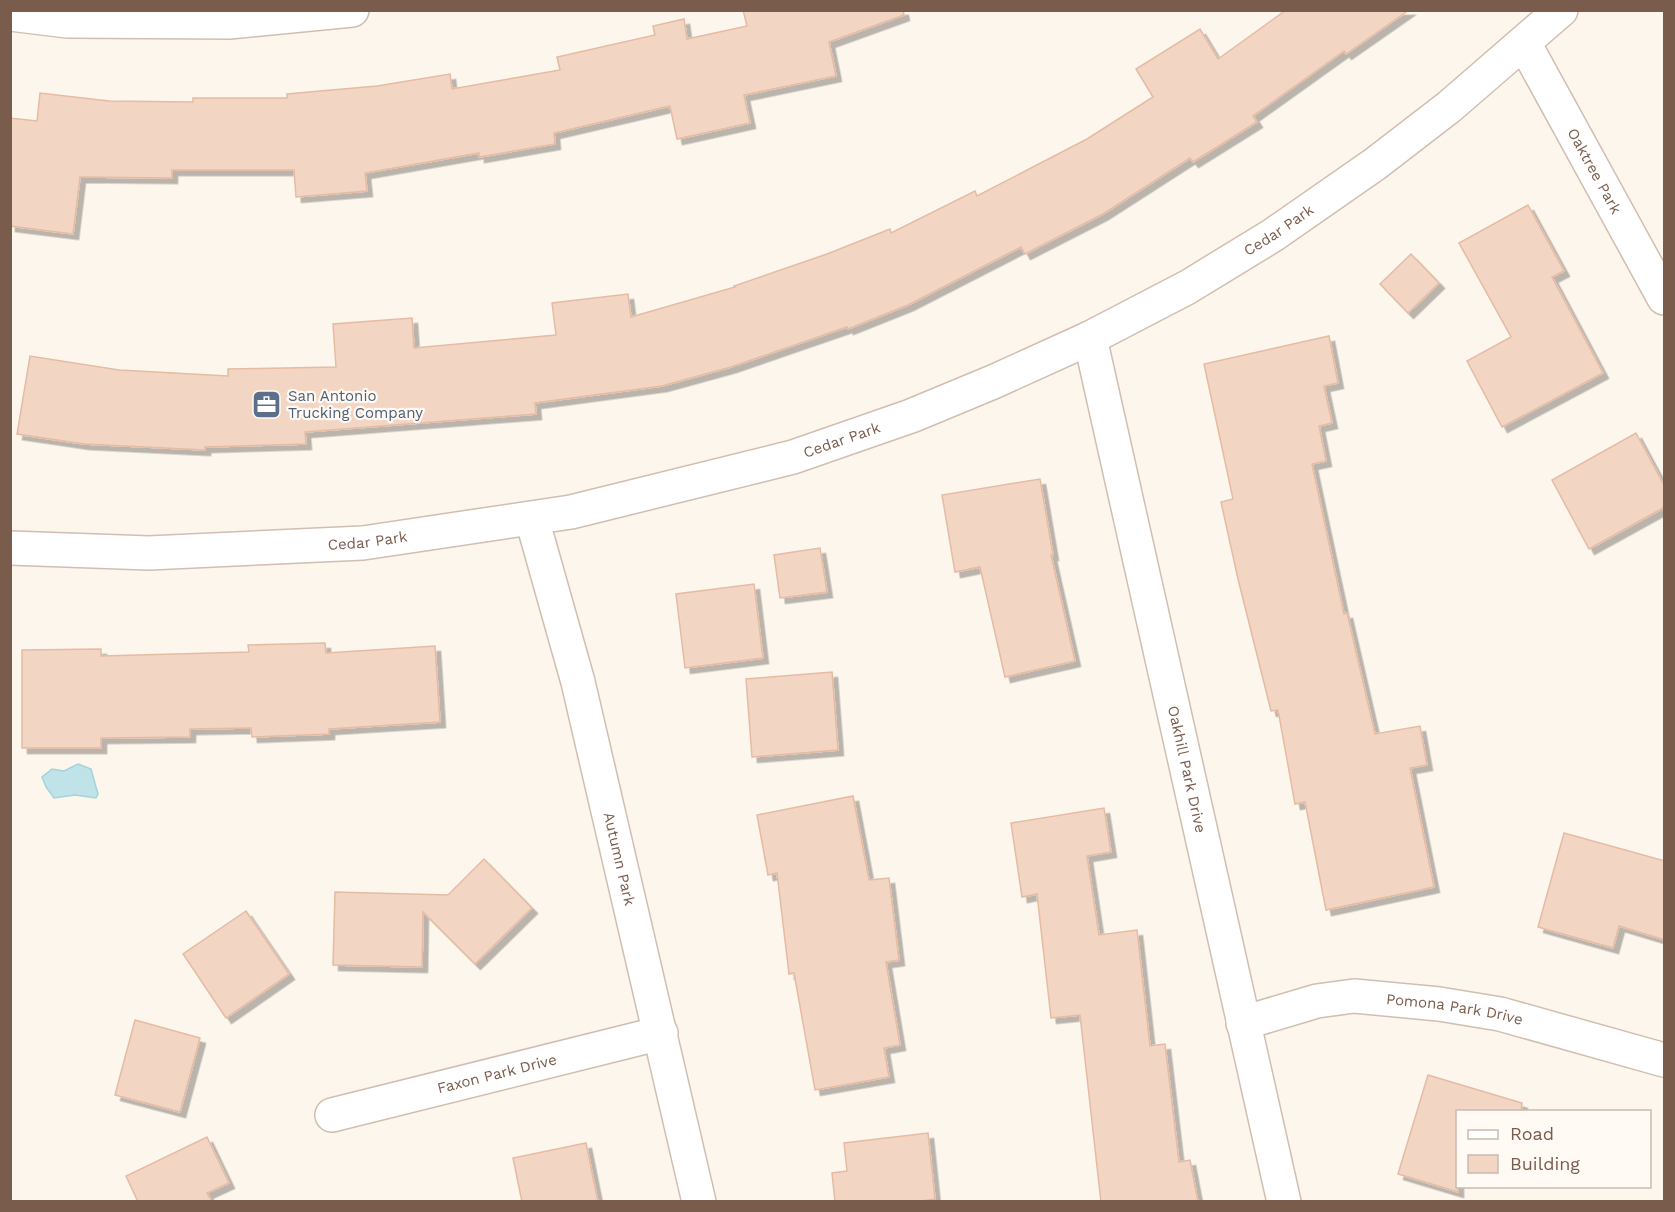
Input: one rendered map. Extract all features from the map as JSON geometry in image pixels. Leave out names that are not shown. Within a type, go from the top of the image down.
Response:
[{"type":"street","points":[[10,14],[67,21],[230,22],[352,10]]},
{"type":"street","name":"Cedar Park","points":[[10,548],[149,554],[363,543],[571,512],[793,457],[911,416],[1090,338],[1188,286],[1273,235],[1375,164],[1449,107],[1560,10]]},
{"type":"street","name":"Oaktree Park","points":[[1524,43],[1665,298]]},
{"type":"street","name":"Oakhill Park Drive","points":[[1090,338],[1284,1202]]},
{"type":"street","name":"Autumn Park","points":[[532,519],[578,682],[699,1202]]},
{"type":"street","name":"Pomona Park Drive","points":[[1243,1023],[1317,1001],[1354,996],[1439,1004],[1500,1014],[1665,1060]]},
{"type":"street","name":"Faxon Park Drive","points":[[332,1115],[661,1033]]},
{"type":"water","points":[[78,764],[91,769],[98,794],[96,798],[75,795],[54,798],[42,777],[52,769],[64,771]]},
{"type":"building","points":[[743,10],[903,10],[904,15],[829,42],[836,76],[744,95],[750,123],[677,139],[670,106],[554,133],[555,144],[479,157],[479,153],[365,173],[367,191],[296,197],[294,170],[172,170],[172,178],[80,177],[73,234],[10,226],[10,118],[37,121],[40,93],[109,101],[193,102],[193,98],[287,98],[287,94],[377,86],[450,74],[452,89],[560,70],[557,57],[655,35],[653,26],[684,19],[687,39],[747,26]]},
{"type":"building","points":[[1286,10],[1409,10],[1346,54],[1344,51],[1253,116],[1257,122],[1193,162],[1190,158],[1103,214],[1025,254],[1021,247],[908,305],[848,329],[847,327],[731,367],[662,386],[535,403],[536,414],[305,432],[306,444],[205,447],[205,450],[84,444],[17,434],[30,356],[119,370],[228,376],[228,369],[336,367],[333,324],[412,318],[414,348],[556,335],[552,303],[628,294],[631,317],[735,287],[890,229],[891,233],[975,191],[977,196],[1087,139],[1153,97],[1136,69],[1200,29],[1218,59]]},
{"type":"building","points":[[1528,205],[1564,271],[1552,277],[1603,373],[1502,427],[1467,361],[1511,337],[1459,243]]},
{"type":"building","points":[[1411,254],[1439,283],[1408,313],[1380,284]]},
{"type":"building","points":[[1329,336],[1338,383],[1324,386],[1332,423],[1319,426],[1326,461],[1312,464],[1344,614],[1347,613],[1375,734],[1420,726],[1427,765],[1410,768],[1434,887],[1326,910],[1305,802],[1295,804],[1278,710],[1271,711],[1238,579],[1221,502],[1233,499],[1204,364]]},
{"type":"building","points":[[1636,433],[1665,487],[1665,507],[1589,549],[1552,480]]},
{"type":"building","points":[[1040,479],[1053,555],[1051,555],[1075,661],[1005,677],[980,567],[955,572],[942,495]]},
{"type":"building","points":[[820,548],[827,592],[780,598],[774,555]]},
{"type":"building","points":[[754,584],[763,658],[685,668],[676,594]]},
{"type":"building","points":[[325,643],[326,653],[435,646],[440,722],[329,729],[329,734],[252,737],[251,728],[190,729],[190,737],[101,738],[101,748],[22,748],[22,650],[101,649],[101,656],[249,652],[248,645]]},
{"type":"building","points":[[832,672],[838,750],[752,757],[746,679]]},
{"type":"building","points":[[853,796],[869,880],[889,878],[899,960],[886,962],[900,1045],[884,1048],[889,1077],[815,1090],[794,973],[789,974],[777,873],[768,875],[757,815]]},
{"type":"building","points":[[1104,808],[1111,852],[1087,856],[1099,935],[1137,930],[1150,1046],[1165,1044],[1179,1162],[1190,1160],[1198,1202],[1101,1202],[1080,1015],[1051,1018],[1037,894],[1022,897],[1011,823]]},
{"type":"building","points":[[1564,833],[1665,861],[1665,940],[1619,926],[1613,948],[1538,927]]},
{"type":"building","points":[[484,859],[532,908],[475,964],[423,912],[422,967],[333,965],[335,892],[448,895]]},
{"type":"building","points":[[246,911],[289,974],[226,1018],[183,954]]},
{"type":"building","points":[[135,1020],[200,1038],[180,1112],[115,1095]]},
{"type":"building","points":[[1428,1075],[1522,1103],[1521,1110],[1456,1110],[1456,1188],[1458,1192],[1398,1174]]},
{"type":"building","points":[[928,1133],[935,1199],[914,1202],[835,1202],[832,1173],[847,1171],[844,1143]]},
{"type":"building","points":[[207,1137],[229,1183],[207,1193],[212,1202],[138,1202],[126,1176]]},
{"type":"building","points":[[586,1143],[598,1202],[522,1202],[513,1158]]},
{"type":"place","name":"San Antonio Trucking Company","points":[[267,405]]}]
